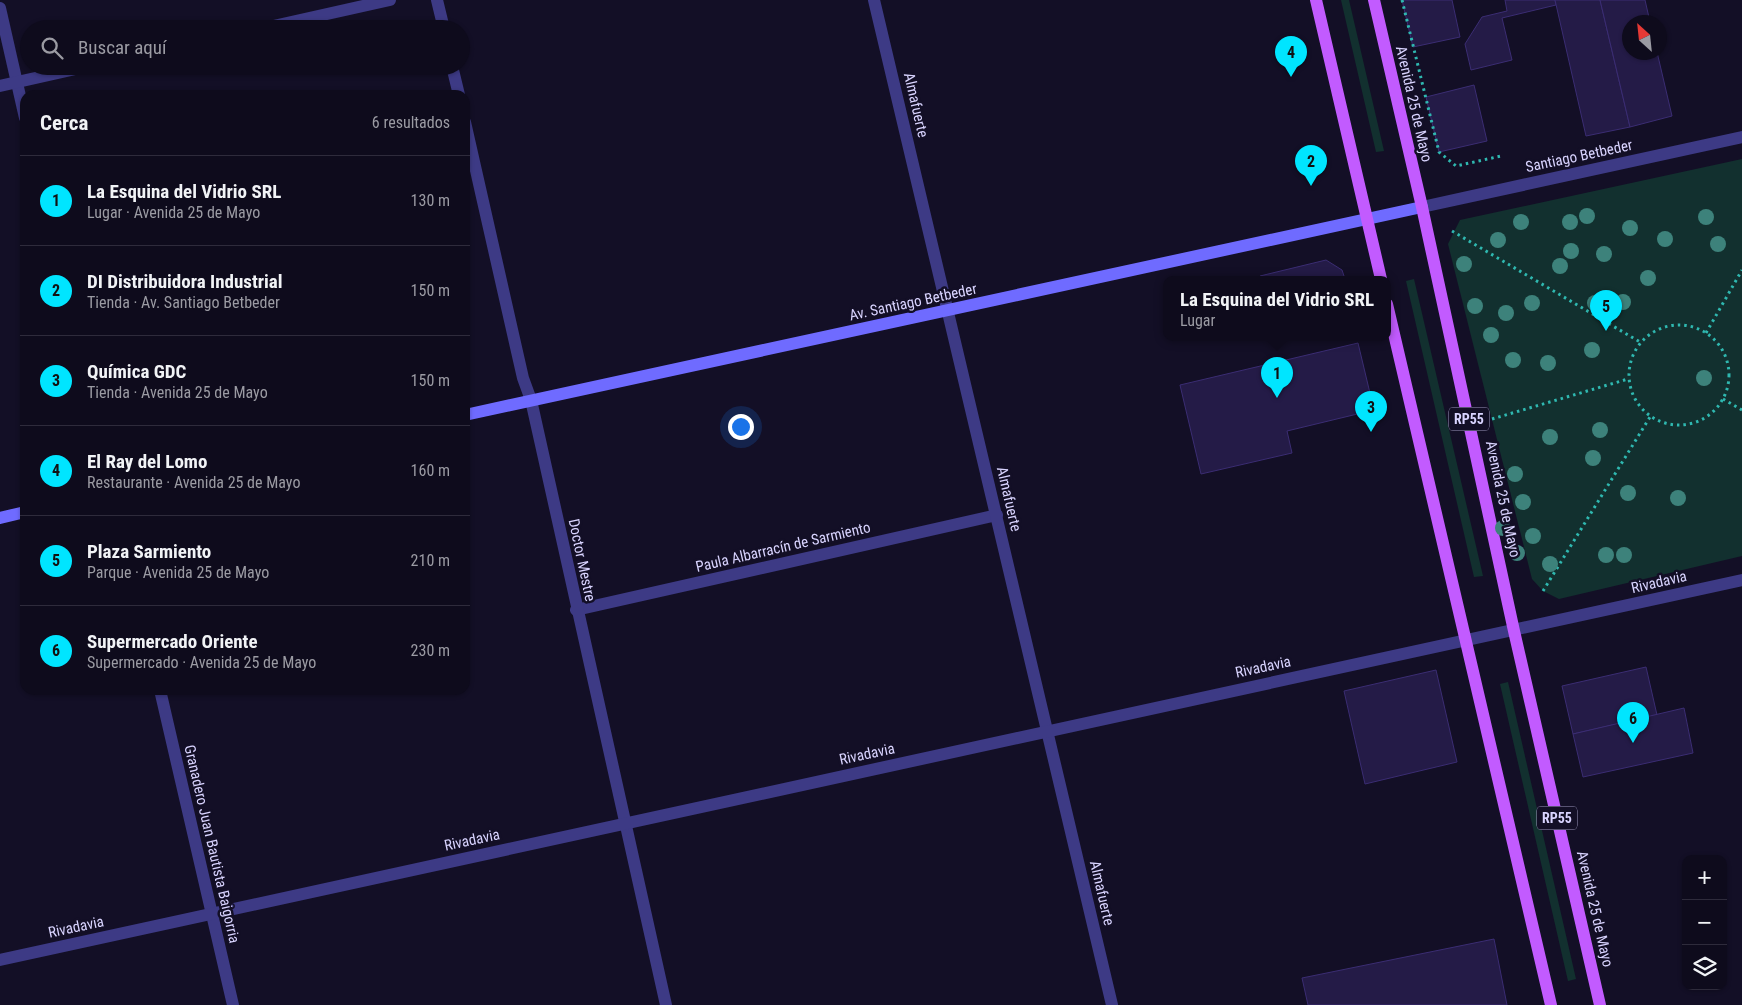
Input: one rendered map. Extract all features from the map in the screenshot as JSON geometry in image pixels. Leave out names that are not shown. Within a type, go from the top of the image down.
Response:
[{"type":"main road","points":[[1316,0],[1380,276]]},
{"type":"main road","name":"Avenida 25 de Mayo","points":[[1374,0],[1422,207],[1514,631],[1600,1005]]},
{"type":"main road","name":"Av. Santiago Betbeder","points":[[470,414],[1422,207]]},
{"type":"main road","points":[[1391,321],[1551,1005]]},
{"type":"main road","points":[[0,518],[20,513]]},
{"type":"street","points":[[300,20],[390,0]]},
{"type":"street","points":[[437,0],[442,20]]},
{"type":"street","name":"Almafuerte","points":[[874,0],[1112,1005]]},
{"type":"street","points":[[0,8],[20,96]]},
{"type":"street","points":[[0,86],[48,75]]},
{"type":"street","points":[[454,75],[458,90]]},
{"type":"street","name":"Santiago Betbeder","points":[[1422,207],[1742,137]]},
{"type":"street","name":"Doctor Mestre","points":[[470,144],[523,378],[531,400],[576,610],[666,1005]]},
{"type":"street","name":"Paula Albarracín de Sarmiento","points":[[576,610],[997,515]]},
{"type":"street","name":"Rivadavia","points":[[0,960],[1742,580]]},
{"type":"street","name":"Granadero Juan Bautista Baigorria","points":[[161,695],[233,1005]]},
{"type":"path","points":[[1402,0],[1439,152],[1456,166],[1501,156]]},
{"type":"path","points":[[1452,232],[1640,342]]},
{"type":"path","points":[[1706,333],[1742,270]]},
{"type":"path","points":[[1679,325],[1693,327],[1706,333],[1717,343],[1725,356],[1729,370],[1728,385],[1723,399],[1713,412],[1706,417],[1682,426],[1665,424],[1650,417],[1639,407],[1632,394],[1628,380],[1633,353],[1640,342],[1664,327],[1679,325]]},
{"type":"path","points":[[1492,419],[1628,380]]},
{"type":"path","points":[[1723,399],[1742,410]]},
{"type":"path","points":[[1543,592],[1650,417]]},
{"type":"green space","points":[[1341,0],[1349,0],[1384,151],[1376,152]]},
{"type":"green space","points":[[1742,159],[1742,556],[1559,599],[1543,591],[1532,579],[1448,244],[1460,220]]},
{"type":"green space","points":[[1414,279],[1483,576],[1474,577],[1406,281]]},
{"type":"green space","points":[[1508,682],[1576,979],[1568,981],[1500,684]]},
{"type":"building","points":[[1402,0],[1452,0],[1460,37],[1413,47]]},
{"type":"building","points":[[1505,0],[1555,0],[1556,5],[1502,18],[1512,60],[1471,70],[1465,44],[1482,17],[1507,11]]},
{"type":"building","points":[[1555,0],[1600,0],[1630,127],[1586,136]]},
{"type":"building","points":[[1600,0],[1645,0],[1648,15],[1622,15],[1622,60],[1659,60],[1672,116],[1630,127]]},
{"type":"building","points":[[1474,85],[1487,141],[1439,152],[1426,97]]},
{"type":"building","points":[[1326,260],[1342,270],[1344,276],[1260,276]]},
{"type":"building","points":[[1358,343],[1374,410],[1287,431],[1292,453],[1201,474],[1180,385]]},
{"type":"building","points":[[1646,667],[1657,715],[1573,734],[1562,686]]},
{"type":"building","points":[[1436,670],[1457,762],[1365,784],[1344,691]]},
{"type":"building","points":[[1684,708],[1693,753],[1583,777],[1573,734]]},
{"type":"building","points":[[1494,939],[1507,1005],[1308,1005],[1302,978]]},
{"type":"place","name":"El Ray del Lomo","points":[[1291,77]]},
{"type":"place","name":"DI Distribuidora Industrial","points":[[1311,186]]},
{"type":"place","name":"Plaza Sarmiento","points":[[1606,331]]},
{"type":"place","name":"La Esquina del Vidrio SRL","points":[[1277,398]]},
{"type":"place","name":"Química GDC","points":[[1371,432]]},
{"type":"place","name":"Supermercado Oriente","points":[[1633,743]]}]
